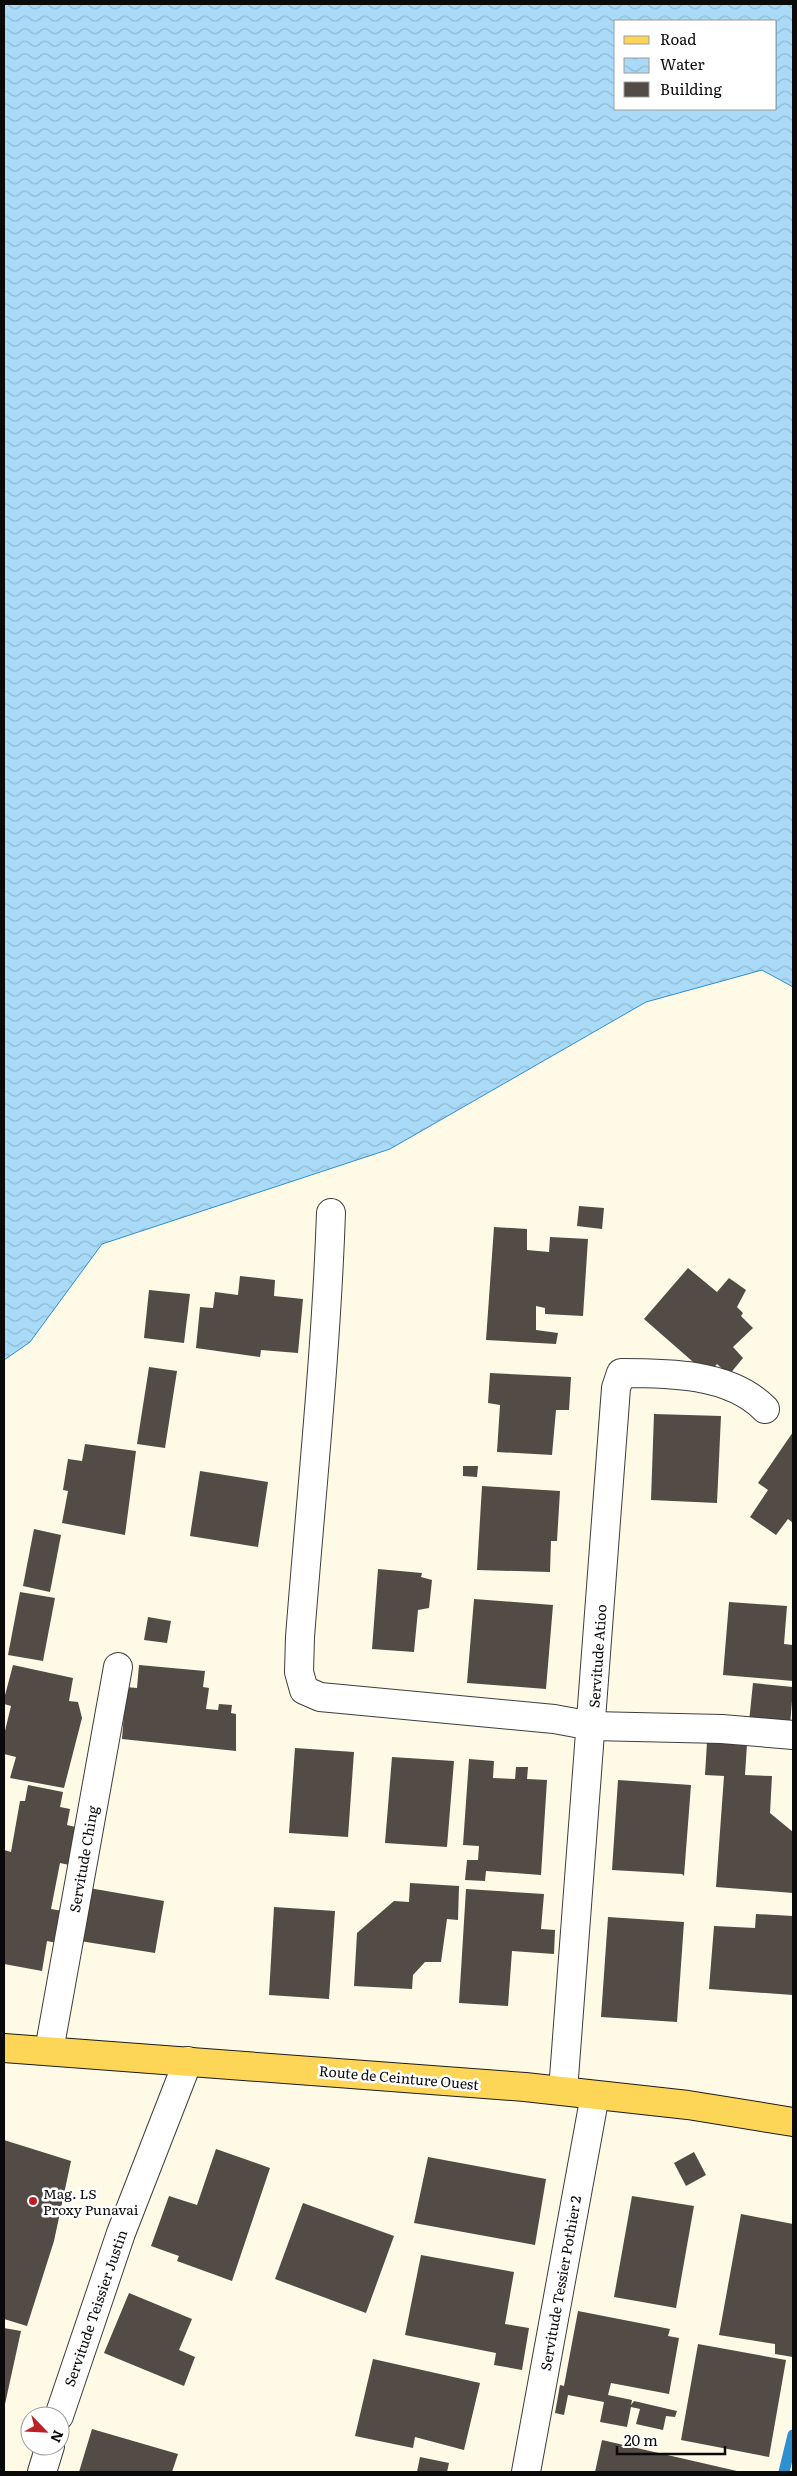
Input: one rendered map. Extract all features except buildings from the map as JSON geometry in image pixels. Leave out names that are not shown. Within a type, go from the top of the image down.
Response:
[{"type":"main road","name":"Route de Ceinture Ouest","points":[[4,2048],[300,2069],[563,2091],[688,2105],[793,2122]]},
{"type":"street","points":[[331,1213],[321,1397],[300,1637],[299,1672],[304,1690],[320,1697],[554,1719],[592,1726],[722,1729],[793,1735]]},
{"type":"street","name":"Servitude Atioo","points":[[563,2091],[616,1388],[621,1373],[653,1373],[714,1381],[753,1396],[765,1408]]},
{"type":"street","name":"Servitude Ching","points":[[49,2051],[118,1667]]},
{"type":"street","name":"Servitude Teissier Justin","points":[[62,2406],[121,2233],[188,2062]]},
{"type":"street","name":"Servitude Tessier Pothier 2","points":[[526,2472],[596,2095]]},
{"type":"street","points":[[42,2472],[47,2456]]},
{"type":"water","points":[[4,4],[793,4],[793,987],[762,970],[646,1002],[390,1149],[102,1244],[30,1342],[4,1360]]},
{"type":"waterway","points":[[784,2472],[793,2435]]},
{"type":"place","name":"Mag. LS Proxy Punavai","points":[[33,2201]]}]
